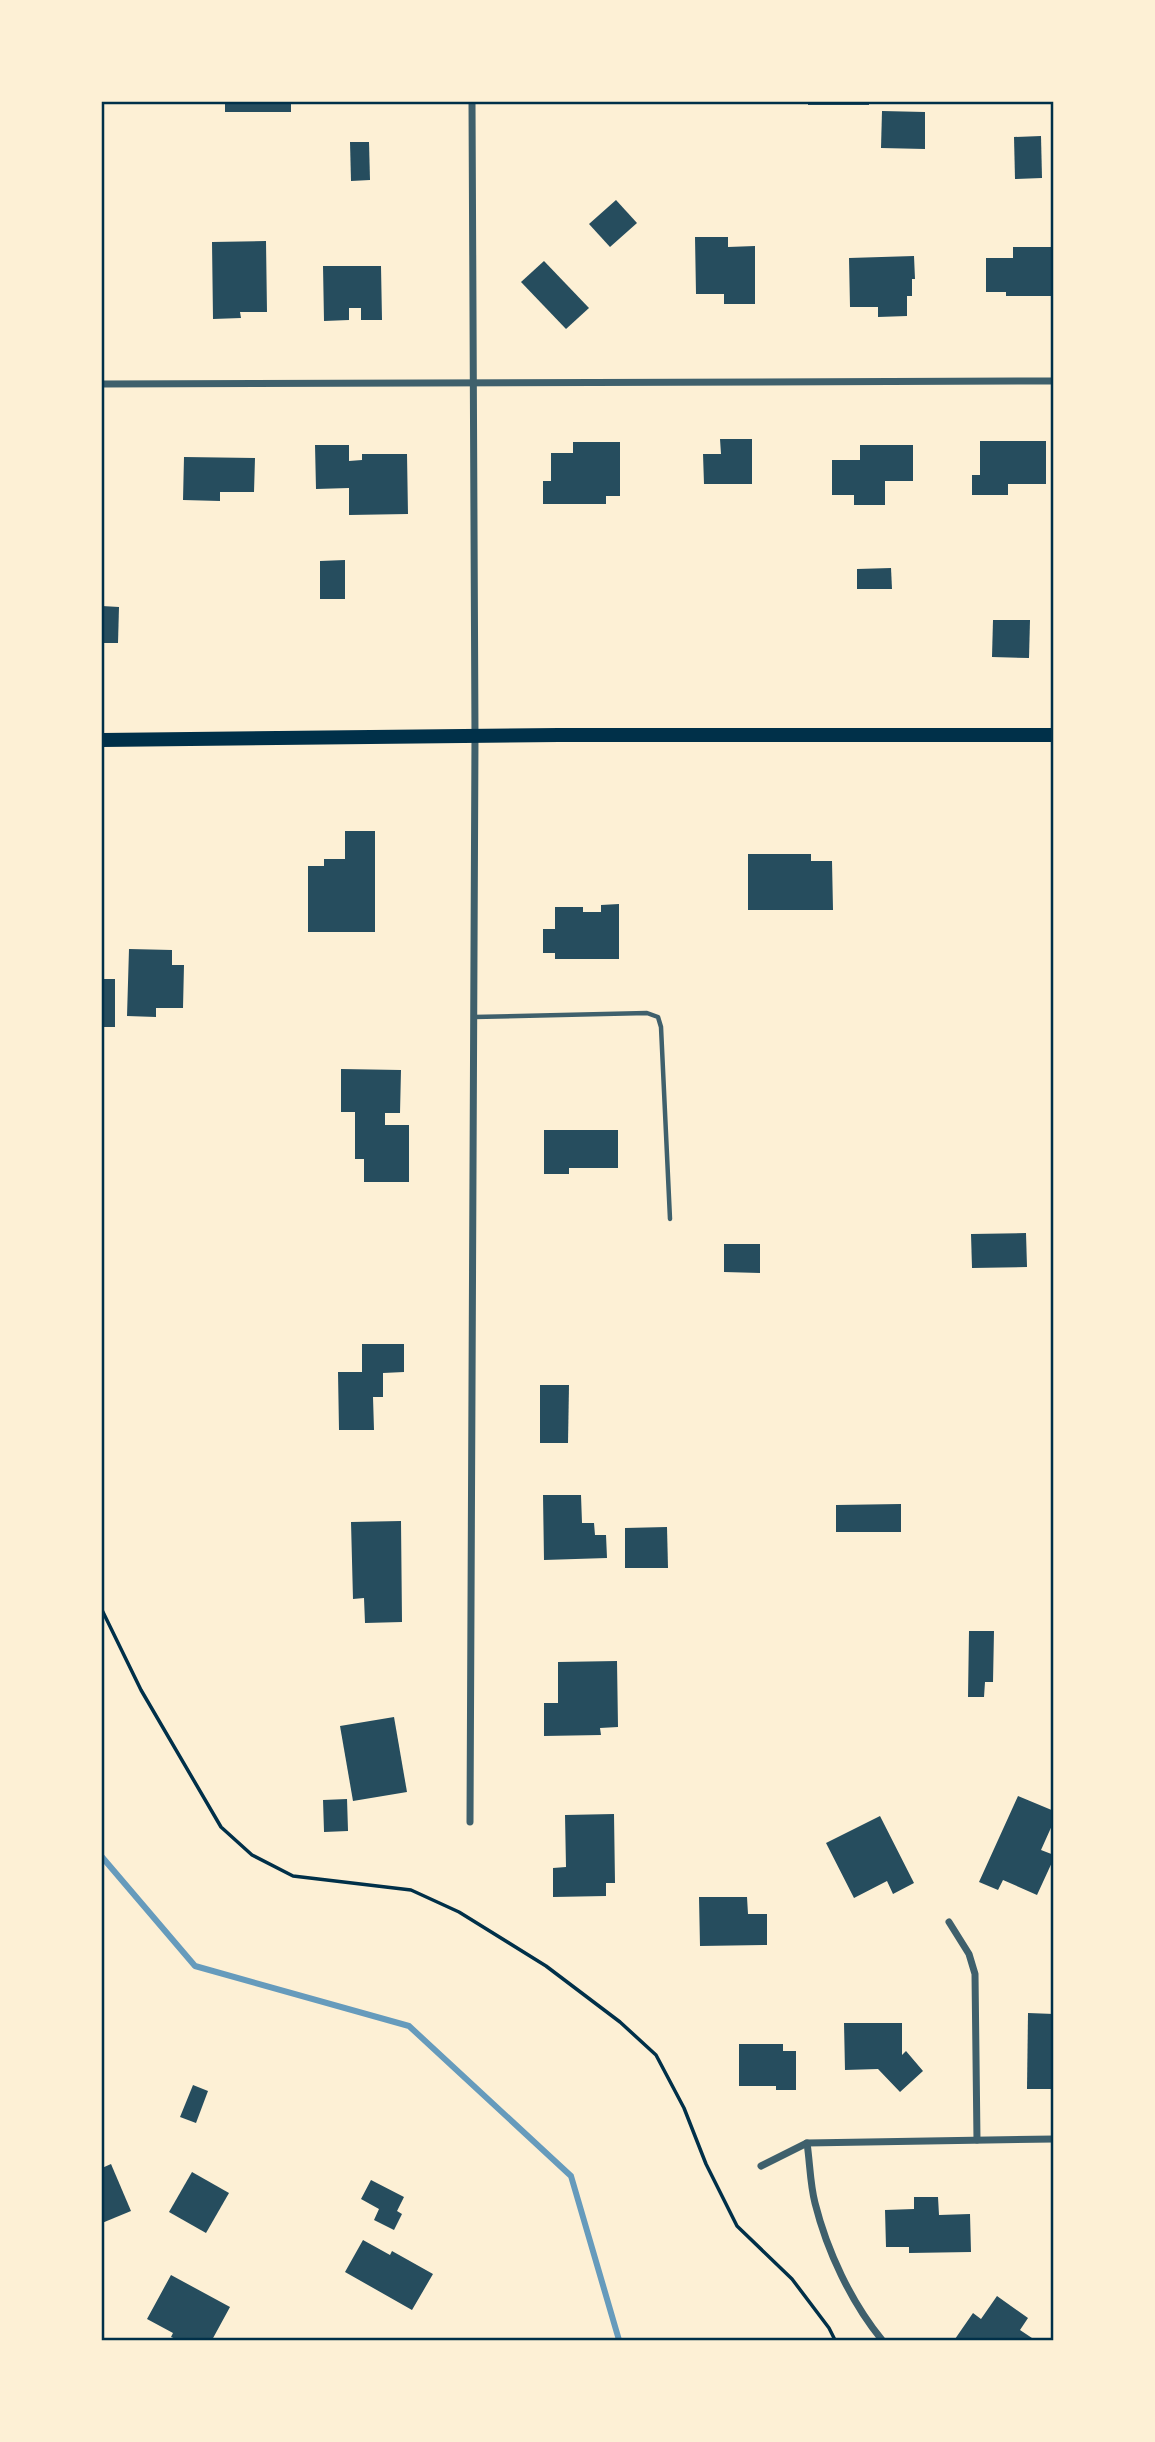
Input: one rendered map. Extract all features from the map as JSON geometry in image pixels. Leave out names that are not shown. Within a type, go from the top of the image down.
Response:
[{"type":"main road","points":[[102,740],[1054,735]]},
{"type":"street","points":[[470,1822],[475,736],[472,102]]},
{"type":"street","points":[[102,384],[1054,381]]},
{"type":"street","points":[[949,1922],[969,1954],[975,1974],[977,2140]]},
{"type":"street","points":[[761,2166],[807,2143],[1054,2139]]},
{"type":"street","points":[[807,2143],[814,2200],[824,2232],[844,2278],[872,2328],[882,2340]]},
{"type":"lane","points":[[473,1017],[647,1013],[658,1017],[661,1027],[670,1219]]},
{"type":"path","points":[[102,1611],[141,1690],[221,1827],[252,1855],[293,1876],[411,1890],[459,1912],[546,1966],[620,2022],[656,2055],[684,2108],[706,2164],[737,2226],[792,2279],[835,2340]]},
{"type":"building","points":[[225,102],[291,102],[291,112],[225,112]]},
{"type":"building","points":[[808,102],[869,102],[869,105],[808,105]]},
{"type":"building","points":[[882,111],[925,112],[925,149],[881,148]]},
{"type":"building","points":[[1041,136],[1042,178],[1015,179],[1014,137]]},
{"type":"building","points":[[350,142],[369,142],[370,180],[351,181]]},
{"type":"building","points":[[616,200],[637,223],[610,247],[589,224]]},
{"type":"building","points":[[695,237],[728,237],[728,247],[755,246],[755,304],[724,304],[724,294],[696,294]]},
{"type":"building","points":[[266,241],[267,312],[240,312],[241,318],[213,319],[212,242]]},
{"type":"building","points":[[1013,247],[1054,247],[1054,296],[1006,296],[1006,292],[986,292],[986,258],[1013,258]]},
{"type":"building","points":[[914,256],[915,279],[912,279],[912,296],[907,296],[907,316],[878,317],[878,307],[850,307],[849,258]]},
{"type":"building","points":[[544,261],[589,308],[566,329],[521,282]]},
{"type":"building","points":[[323,266],[381,266],[382,320],[361,320],[361,308],[349,308],[349,320],[324,321]]},
{"type":"building","points":[[720,439],[752,439],[752,484],[704,484],[703,454],[721,454]]},
{"type":"building","points":[[980,441],[1046,441],[1046,484],[1008,484],[1008,495],[972,495],[972,475],[980,475]]},
{"type":"building","points":[[573,442],[620,442],[620,496],[606,496],[606,504],[543,504],[543,481],[551,481],[551,453],[573,453]]},
{"type":"building","points":[[315,445],[349,445],[349,461],[362,460],[362,454],[407,454],[408,514],[349,515],[349,488],[316,489]]},
{"type":"building","points":[[860,445],[913,445],[913,481],[885,481],[885,505],[854,505],[854,495],[832,495],[832,460],[860,460]]},
{"type":"building","points":[[184,457],[255,458],[254,492],[220,492],[220,501],[183,500]]},
{"type":"building","points":[[345,560],[345,599],[320,599],[320,561]]},
{"type":"building","points":[[891,568],[892,589],[857,589],[857,569]]},
{"type":"building","points":[[102,606],[119,607],[118,643],[102,643]]},
{"type":"building","points":[[993,620],[1030,620],[1029,658],[992,657]]},
{"type":"building","points":[[345,831],[375,831],[375,932],[308,932],[308,866],[324,866],[324,859],[345,859]]},
{"type":"building","points":[[748,854],[811,854],[811,861],[832,861],[833,910],[748,910]]},
{"type":"building","points":[[619,904],[619,959],[555,959],[555,953],[543,953],[543,929],[555,929],[555,907],[583,907],[583,912],[601,912],[601,905]]},
{"type":"building","points":[[129,949],[172,950],[172,965],[184,965],[183,1008],[156,1008],[156,1017],[127,1016]]},
{"type":"building","points":[[102,979],[115,979],[115,1027],[102,1027]]},
{"type":"building","points":[[341,1069],[401,1070],[400,1113],[385,1113],[385,1125],[409,1125],[409,1182],[364,1182],[364,1159],[355,1159],[355,1112],[341,1112]]},
{"type":"building","points":[[544,1130],[618,1130],[618,1168],[569,1168],[569,1174],[544,1174]]},
{"type":"building","points":[[1026,1233],[1027,1267],[972,1268],[971,1234]]},
{"type":"building","points":[[724,1244],[760,1244],[760,1273],[724,1272]]},
{"type":"building","points":[[362,1344],[404,1344],[404,1372],[383,1373],[383,1397],[373,1397],[374,1430],[339,1430],[338,1372],[362,1372]]},
{"type":"building","points":[[540,1385],[569,1385],[568,1443],[540,1443]]},
{"type":"building","points":[[543,1495],[581,1495],[582,1523],[594,1523],[595,1535],[606,1535],[607,1558],[544,1560]]},
{"type":"building","points":[[901,1504],[901,1532],[836,1532],[836,1505]]},
{"type":"building","points":[[401,1521],[402,1622],[365,1623],[364,1598],[353,1599],[351,1522]]},
{"type":"building","points":[[667,1527],[668,1568],[625,1568],[625,1528]]},
{"type":"building","points":[[969,1631],[994,1631],[993,1682],[985,1682],[984,1697],[968,1697]]},
{"type":"building","points":[[617,1661],[618,1727],[600,1728],[601,1735],[544,1736],[544,1703],[558,1703],[558,1662]]},
{"type":"building","points":[[394,1717],[407,1792],[353,1801],[340,1726]]},
{"type":"building","points":[[1018,1796],[1054,1811],[1054,1821],[1041,1850],[1054,1855],[1054,1858],[1037,1895],[1003,1880],[998,1890],[979,1882]]},
{"type":"building","points":[[347,1799],[348,1831],[324,1832],[323,1800]]},
{"type":"building","points":[[614,1814],[615,1883],[606,1883],[606,1896],[553,1897],[553,1868],[566,1867],[565,1815]]},
{"type":"building","points":[[880,1816],[914,1883],[893,1894],[887,1881],[854,1898],[826,1843]]},
{"type":"building","points":[[699,1897],[747,1897],[748,1914],[767,1914],[767,1945],[700,1946]]},
{"type":"building","points":[[1028,2013],[1054,2014],[1054,2089],[1027,2089]]},
{"type":"building","points":[[844,2023],[902,2023],[902,2055],[906,2051],[923,2071],[900,2092],[878,2069],[845,2070]]},
{"type":"building","points":[[739,2044],[783,2044],[783,2051],[796,2051],[796,2090],[776,2090],[776,2086],[739,2086]]},
{"type":"building","points":[[193,2085],[208,2091],[196,2123],[180,2117]]},
{"type":"building","points":[[111,2164],[131,2211],[102,2223],[102,2168]]},
{"type":"building","points":[[192,2172],[229,2193],[206,2233],[169,2212]]},
{"type":"building","points":[[371,2180],[404,2197],[397,2211],[402,2214],[394,2230],[374,2220],[379,2209],[361,2199]]},
{"type":"building","points":[[914,2197],[938,2197],[939,2215],[970,2214],[971,2252],[909,2253],[909,2247],[886,2247],[885,2210],[914,2209]]},
{"type":"building","points":[[363,2240],[390,2255],[392,2251],[433,2274],[412,2310],[345,2272]]},
{"type":"building","points":[[171,2275],[230,2307],[212,2340],[178,2340],[171,2337],[173,2333],[147,2319]]},
{"type":"building","points":[[997,2296],[1028,2318],[1020,2330],[1035,2340],[955,2339],[973,2313],[981,2319]]},
{"type":"waterway","points":[[102,1857],[195,1966],[409,2026],[571,2176],[619,2340]]}]
